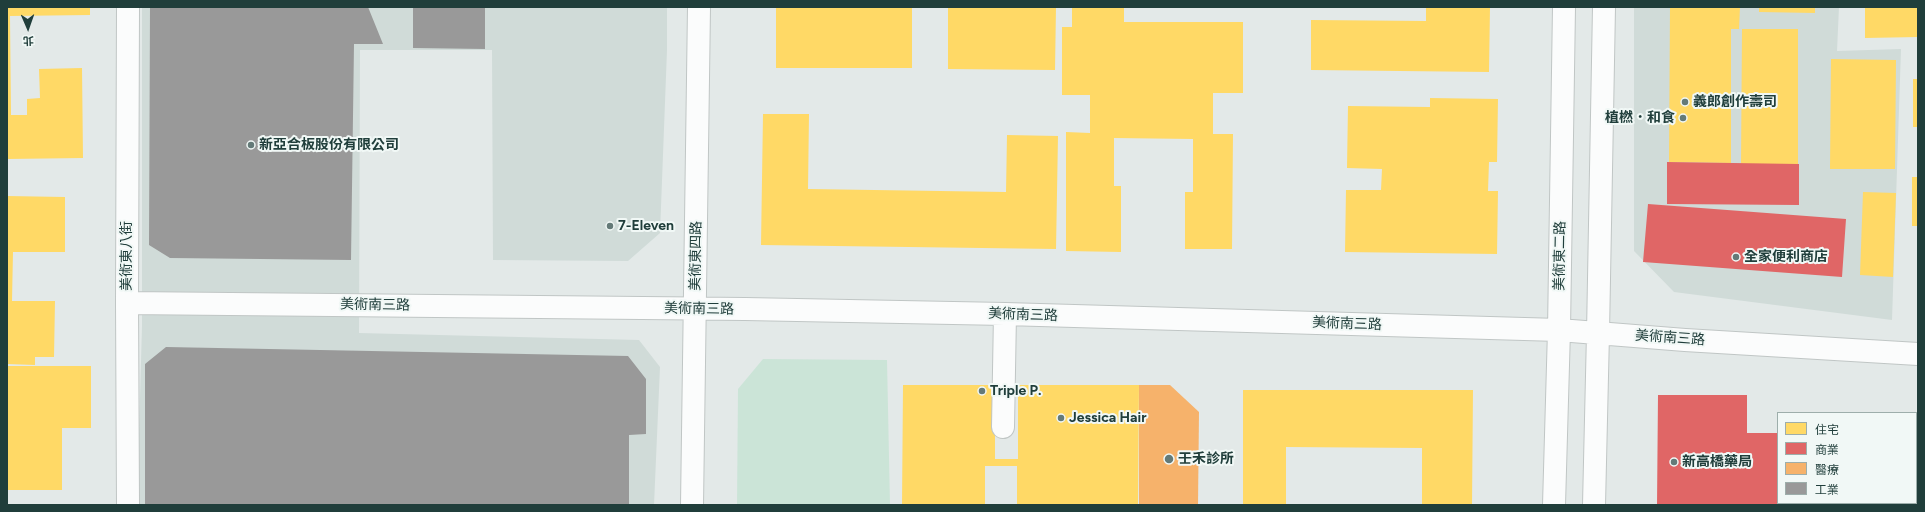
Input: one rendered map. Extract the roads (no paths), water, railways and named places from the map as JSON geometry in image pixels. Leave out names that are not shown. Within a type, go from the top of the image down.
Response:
[{"type":"street","name":"美術東八街","points":[[128,7],[128,505]]},
{"type":"street","name":"美術東四路","points":[[692,505],[699,7]]},
{"type":"street","name":"美術東二路","points":[[1554,505],[1559,330],[1564,7]]},
{"type":"street","points":[[1594,505],[1604,7]]},
{"type":"street","name":"美術南三路","points":[[127,303],[695,308],[1005,314],[1559,330],[1918,354]]},
{"type":"street","points":[[1003,427],[1005,314]]},
{"type":"place","name":"義郎創作壽司","points":[[1685,102]]},
{"type":"place","name":"植橪．和食","points":[[1683,118]]},
{"type":"place","name":"新亞合板股份有限公司","points":[[251,145]]},
{"type":"place","name":"7-Eleven","points":[[610,226]]},
{"type":"place","name":"全家便利商店","points":[[1736,257]]},
{"type":"place","name":"Triple P.","points":[[982,391]]},
{"type":"place","name":"Jessica Hair","points":[[1061,418]]},
{"type":"place","name":"壬禾診所","points":[[1169,459]]},
{"type":"place","name":"新高橋藥局","points":[[1674,462]]}]
